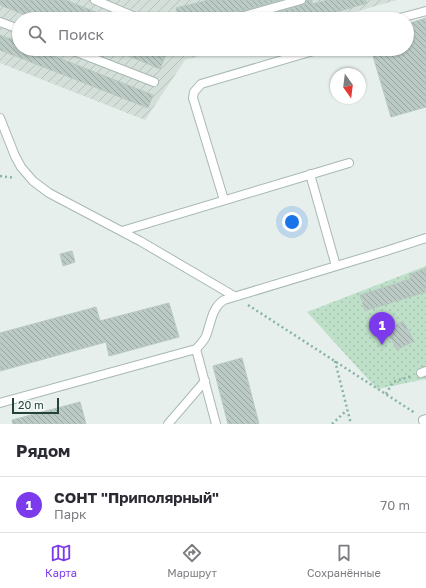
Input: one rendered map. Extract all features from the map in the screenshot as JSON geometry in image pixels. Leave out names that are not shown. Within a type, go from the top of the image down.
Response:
[{"type":"lane","points":[[95,0],[123,12]]},
{"type":"lane","points":[[258,12],[301,0]]},
{"type":"lane","points":[[414,14],[426,11]]},
{"type":"lane","points":[[0,22],[12,26]]},
{"type":"lane","points":[[87,56],[154,82]]},
{"type":"lane","points":[[224,200],[193,98],[194,92],[201,84],[296,56]]},
{"type":"lane","points":[[0,118],[15,156],[21,167],[33,181],[49,193],[122,231],[234,296]]},
{"type":"lane","points":[[122,231],[348,163]]},
{"type":"lane","points":[[310,174],[336,266]]},
{"type":"lane","points":[[0,403],[196,349],[205,338],[218,303],[234,296],[426,238]]},
{"type":"lane","points":[[196,349],[216,424]]},
{"type":"lane","points":[[168,424],[205,381]]},
{"type":"path","points":[[234,296],[412,410],[424,421]]},
{"type":"path","points":[[335,361],[351,424]]},
{"type":"path","points":[[386,394],[393,382],[424,372]]},
{"type":"path","points":[[332,424],[347,410]]},
{"type":"shaded area","points":[[0,0],[397,0],[355,12],[12,12],[12,56],[200,56],[185,60],[145,120],[0,63]]},
{"type":"green space","points":[[426,266],[426,379],[377,389],[307,312]]},
{"type":"building","points":[[0,0],[65,0],[96,12],[18,12],[0,5]]},
{"type":"building","points":[[209,0],[281,0],[239,12],[177,12],[176,8]]},
{"type":"building","points":[[306,0],[312,0],[312,4],[328,0],[366,0],[367,3],[337,12],[277,12],[305,4]]},
{"type":"building","points":[[426,18],[426,107],[391,117],[373,56],[414,56],[414,22]]},
{"type":"building","points":[[0,35],[12,39],[12,55],[0,50]]},
{"type":"building","points":[[15,56],[54,56],[153,95],[148,108]]},
{"type":"building","points":[[129,56],[165,56],[160,69]]},
{"type":"building","points":[[72,251],[75,262],[63,266],[60,254]]},
{"type":"building","points":[[426,268],[426,292],[365,311],[360,295],[410,279],[409,275]]},
{"type":"building","points":[[169,303],[179,337],[109,356],[106,342],[0,371],[0,333],[96,307],[100,321]]},
{"type":"building","points":[[403,321],[414,341],[397,350],[387,330]]},
{"type":"building","points":[[242,358],[259,424],[228,424],[213,366]]},
{"type":"building","points":[[80,402],[86,424],[13,424],[12,420]]},
{"type":"place","name":"СОНТ \"Приполярный\"","points":[[382,345]]}]
